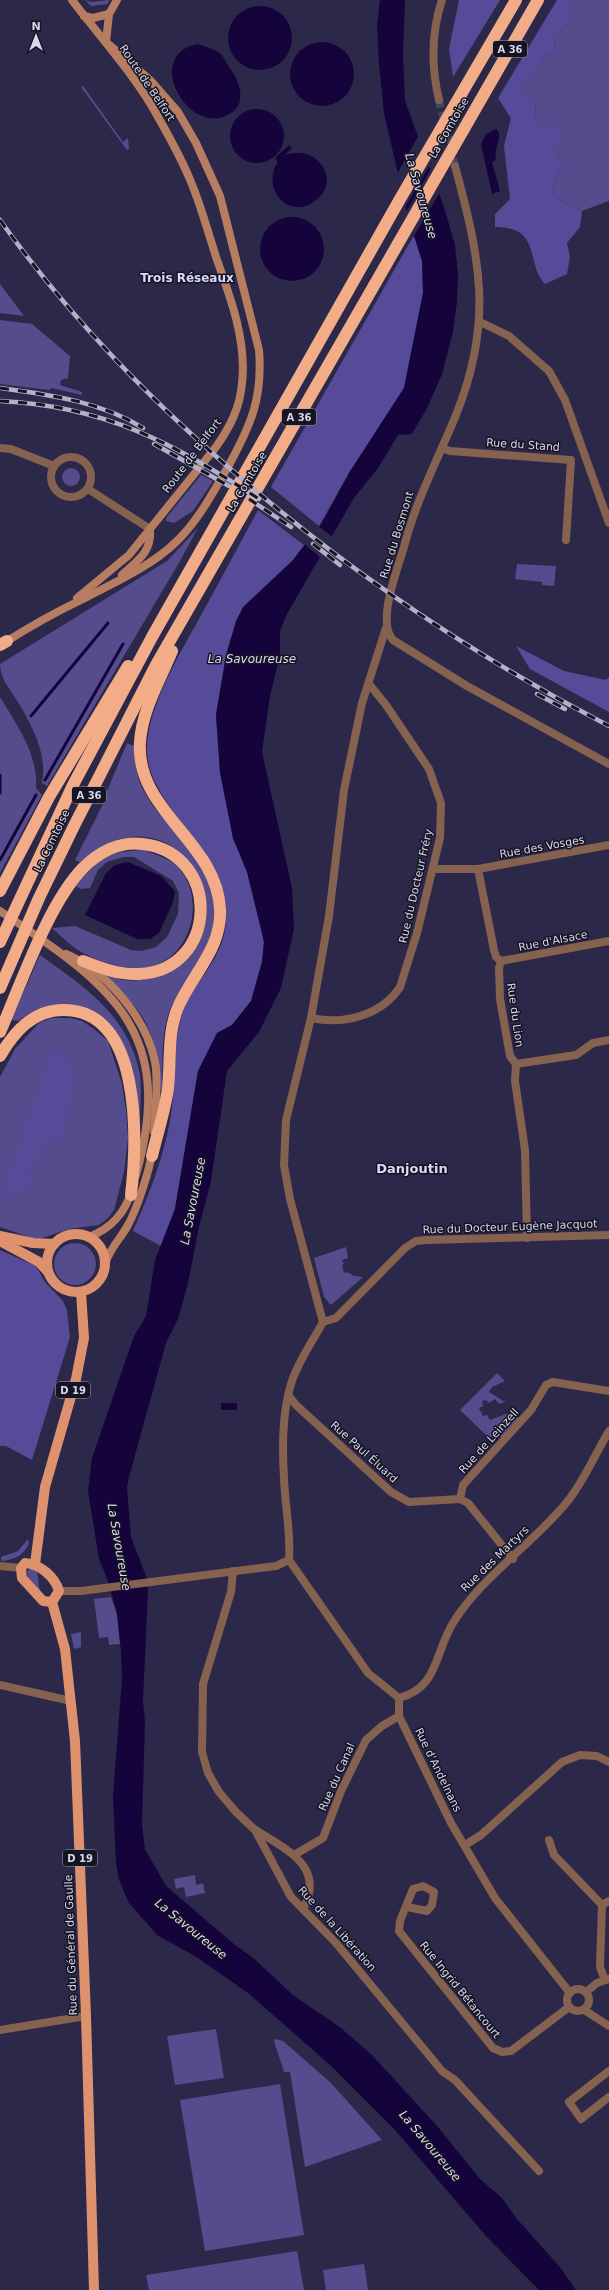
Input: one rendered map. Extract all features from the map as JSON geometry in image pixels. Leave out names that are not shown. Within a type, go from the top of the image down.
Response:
[{"type":"highway","name":"La Comtoise","points":[[0,942],[73,785],[187,576],[400,199],[516,0]]},
{"type":"highway","name":"La Comtoise","points":[[0,988],[39,898],[106,760],[156,665],[538,0]]},
{"type":"highway","points":[[0,891],[104,703],[187,576]]},
{"type":"highway","points":[[152,1156],[166,1099],[174,1018],[184,997],[213,950],[220,917],[219,895],[210,870],[197,849],[152,792],[143,772],[140,758],[141,732],[147,709],[190,608]]},
{"type":"highway","points":[[0,1032],[60,899],[76,876],[90,862],[109,849],[125,844],[139,844],[161,849],[183,863],[196,882],[202,908],[195,938],[181,957],[159,971],[137,975],[116,972],[83,962]]},
{"type":"highway","points":[[0,1056],[21,1027],[46,1013],[59,1010],[76,1011],[92,1018],[105,1027],[121,1051],[129,1080],[134,1138],[131,1195]]},
{"type":"main road","points":[[72,0],[106,42]]},
{"type":"main road","points":[[106,42],[109,14],[117,0]]},
{"type":"main road","points":[[84,16],[93,18],[109,14]]},
{"type":"main road","name":"Route de Belfort","points":[[2,644],[64,608],[148,564],[164,553],[195,521],[248,429],[257,400],[260,360],[257,335],[220,196],[196,143],[178,112],[150,80],[106,42]]},
{"type":"main road","name":"Route de Belfort","points":[[64,608],[129,555],[227,431],[237,409],[240,396],[242,355],[230,296],[191,182],[158,116],[106,42]]},
{"type":"main road","points":[[110,585],[147,551],[151,541],[150,529]]},
{"type":"main road","points":[[0,911],[56,949],[108,994],[124,1012],[143,1051],[149,1091],[146,1128],[141,1158],[131,1195],[122,1213],[112,1224],[89,1237]]},
{"type":"main road","points":[[0,1241],[39,1262],[61,1288],[81,1292],[92,1288],[100,1280],[111,1248],[124,1232],[132,1216],[152,1156],[156,1112],[155,1062],[147,1038],[136,1018],[122,1000],[83,962],[56,949]]},
{"type":"main road","points":[[0,1236],[33,1243],[54,1244],[71,1234],[89,1237],[103,1251],[105,1264]]},
{"type":"main road","points":[[49,1272],[48,1257],[54,1244]]},
{"type":"main road","name":"D 19","points":[[35,1564],[45,1487],[76,1379],[84,1338],[81,1292]]},
{"type":"main road","points":[[25,1563],[35,1564],[57,1583],[59,1591],[52,1602],[43,1601],[22,1578],[21,1568],[25,1563]]},
{"type":"main road","name":"Rue du Général de Gaulle","points":[[52,1602],[65,1649],[75,1741],[86,2016],[94,2290]]},
{"type":"street","points":[[439,100],[432,64],[437,17],[442,0]]},
{"type":"street","name":"Rue du Bosmont","points":[[323,1322],[296,1226],[284,1165],[286,1120],[311,1018],[329,916],[344,790],[362,703],[386,628],[390,594],[410,522],[423,488],[442,448],[469,379],[480,322],[477,256],[455,166]]},
{"type":"street","points":[[480,322],[509,336],[549,371],[565,400],[609,524]]},
{"type":"street","points":[[0,448],[11,449],[54,466]]},
{"type":"street","name":"Rue du Stand","points":[[442,448],[450,451],[570,460],[566,540]]},
{"type":"street","points":[[67,457],[83,460],[90,468],[92,474],[88,488],[78,496],[62,495],[52,482],[54,466],[67,457]]},
{"type":"street","points":[[88,488],[150,529]]},
{"type":"street","points":[[386,628],[393,640],[467,686],[609,764]]},
{"type":"street","name":"Rue du Docteur Fréry","points":[[311,1018],[328,1022],[349,1020],[370,1013],[395,995],[400,987],[411,956],[440,838],[441,803],[437,788],[429,769],[375,689],[369,684]]},
{"type":"street","name":"Rue des Vosges","points":[[433,869],[478,869],[609,845]]},
{"type":"street","points":[[478,869],[494,950],[496,957],[501,961]]},
{"type":"street","name":"Rue d'Alsace","points":[[501,961],[609,941]]},
{"type":"street","name":"Rue du Lion","points":[[501,961],[499,968],[500,999],[510,1056],[516,1064],[515,1080],[525,1150],[527,1238]]},
{"type":"street","points":[[516,1064],[576,1054],[593,1042],[609,1040]]},
{"type":"street","name":"Rue du Docteur Eugène Jacquot","points":[[323,1322],[336,1318],[405,1248],[416,1242],[609,1235]]},
{"type":"street","points":[[323,1322],[297,1368],[286,1406],[284,1478],[290,1542],[289,1560],[368,1673],[399,1698]]},
{"type":"street","name":"Rue de Leinzell","points":[[460,1499],[463,1486],[526,1416],[546,1385],[553,1382],[609,1390]]},
{"type":"street","name":"Rue Paul Éluard","points":[[288,1395],[296,1405],[391,1492],[409,1502],[460,1499]]},
{"type":"street","name":"Rue des Martyrs","points":[[399,1698],[421,1689],[432,1674],[445,1636],[466,1603],[512,1559],[567,1502],[580,1484],[609,1431]]},
{"type":"street","points":[[460,1499],[468,1503],[512,1559]]},
{"type":"street","points":[[59,1591],[105,1588],[276,1566],[289,1560]]},
{"type":"street","points":[[0,1566],[21,1568]]},
{"type":"street","name":"Rue de la Libération","points":[[232,1571],[231,1592],[203,1684],[200,1729],[202,1752],[208,1774],[219,1792],[236,1812],[255,1830],[292,1897],[345,1954],[442,2071],[455,2080],[539,2171]]},
{"type":"street","points":[[0,1685],[71,1701]]},
{"type":"street","name":"Rue d'Andelnans","points":[[399,1698],[399,1716],[451,1823],[495,1898],[570,1993]]},
{"type":"street","name":"Rue du Canal","points":[[294,1855],[323,1838],[341,1791],[366,1740],[382,1726],[399,1716]]},
{"type":"street","points":[[465,1845],[481,1835],[562,1762],[580,1755],[597,1756],[609,1762]]},
{"type":"street","points":[[255,1830],[294,1855],[308,1871],[310,1878],[308,1900],[303,1909]]},
{"type":"street","points":[[549,1840],[554,1855],[606,1903],[600,1967],[607,1980],[586,1992]]},
{"type":"street","name":"Rue Ingrid Bétancourt","points":[[407,1907],[400,1921],[399,1931],[402,1937],[493,2048],[502,2052],[511,2051],[569,2007]]},
{"type":"street","points":[[584,2010],[589,2004],[589,1997],[586,1992],[578,1989],[570,1993],[567,1999],[569,2007],[576,2011],[584,2010],[609,2026]]},
{"type":"street","points":[[0,2030],[86,2016]]},
{"type":"street","points":[[609,2072],[569,2102],[581,2119],[609,2097]]},
{"type":"shaded area","points":[[85,0],[91,2],[109,0],[108,4],[91,6]]},
{"type":"shaded area","points":[[459,0],[500,0],[453,77],[449,49]]},
{"type":"shaded area","points":[[557,0],[570,0],[567,2],[574,12],[568,25],[554,36],[555,52],[544,56],[521,89],[536,105],[535,117],[538,124],[555,126],[562,133],[555,149],[563,165],[554,182],[553,192],[563,203],[582,211],[580,227],[567,243],[570,257],[567,274],[545,284],[539,276],[527,240],[520,233],[510,229],[495,227],[495,214],[510,199],[504,146],[511,118],[498,98]]},
{"type":"shaded area","points":[[609,0],[609,201],[582,211],[563,203],[553,192],[554,182],[563,165],[555,149],[555,126],[538,125],[535,117],[536,105],[520,89],[544,56],[555,52],[554,36],[568,25],[567,1]]},
{"type":"shaded area","points":[[83,86],[123,142],[128,138],[129,149],[127,150],[81,87]]},
{"type":"shaded area","points":[[414,235],[422,261],[423,293],[404,388],[349,473],[319,526],[271,487]]},
{"type":"shaded area","points":[[0,284],[24,316],[0,313]]},
{"type":"shaded area","points":[[0,320],[32,324],[70,356],[68,378],[61,380],[60,385],[82,392],[82,395],[51,388],[50,390],[0,384]]},
{"type":"shaded area","points":[[71,468],[77,471],[80,477],[77,483],[71,486],[65,483],[62,477],[65,471]]},
{"type":"shaded area","points":[[201,475],[213,481],[193,511],[174,523],[166,521],[166,518]]},
{"type":"shaded area","points":[[258,510],[304,545],[293,560],[216,714],[220,773],[233,838],[247,872],[264,942],[262,962],[251,1001],[232,1025],[217,1033],[198,1071],[175,1209],[161,1246],[133,1231],[146,1202],[162,1155],[170,1123],[178,1030],[181,1019],[190,997],[217,954],[225,930],[226,917],[220,883],[214,869],[198,843],[168,804],[154,780],[149,767],[147,753],[148,735],[152,717],[167,678]]},
{"type":"shaded area","points":[[198,528],[47,786],[42,783],[43,761],[37,739],[27,718],[3,678],[0,664],[167,561]]},
{"type":"shaded area","points":[[517,564],[556,566],[554,586],[542,585],[542,582],[515,579]]},
{"type":"shaded area","points":[[516,646],[564,671],[606,680],[609,677],[609,712],[530,669]]},
{"type":"shaded area","points":[[0,697],[25,740],[34,763],[36,788],[42,795],[0,873]]},
{"type":"shaded area","points":[[127,743],[134,746],[137,771],[140,783],[146,795],[163,818],[193,852],[208,878],[212,892],[214,912],[212,930],[207,945],[173,1002],[167,1019],[163,1045],[162,1089],[160,1089],[154,1046],[147,1025],[135,1007],[105,975],[128,980],[149,979],[158,976],[189,956],[204,929],[205,899],[196,871],[176,849],[149,837],[116,840],[80,862],[75,860],[107,796],[107,791]]},
{"type":"shaded area","points":[[145,850],[175,864],[185,877],[191,893],[193,909],[190,926],[184,941],[174,954],[161,963],[144,968],[122,967],[91,957],[81,952],[52,928],[75,926],[131,950],[142,951],[156,947],[167,937],[178,914],[179,893],[173,881],[134,857],[124,857],[107,862],[98,870],[90,888],[81,889],[75,886],[91,869],[105,858],[121,852]]},
{"type":"shaded area","points":[[40,955],[73,979],[103,1005],[116,1020],[126,1036],[134,1054],[140,1075],[140,1121],[137,1121],[131,1075],[91,1010],[81,1007],[53,1005],[36,1010],[19,1021],[11,1020]]},
{"type":"shaded area","points":[[51,1018],[71,1018],[82,1021],[108,1041],[122,1084],[128,1138],[124,1172],[114,1210],[108,1218],[99,1225],[69,1229],[42,1238],[32,1238],[0,1227],[0,1077],[15,1049],[39,1023]]},
{"type":"shaded area","points":[[64,1050],[73,1083],[62,1137],[47,1142],[28,1169],[32,1182],[13,1197],[1,1196],[50,1054]]},
{"type":"shaded area","points":[[71,1243],[79,1243],[87,1246],[93,1252],[96,1264],[93,1276],[87,1282],[79,1285],[71,1285],[63,1282],[57,1276],[54,1268],[54,1260],[57,1252],[63,1246]]},
{"type":"shaded area","points":[[346,1247],[348,1258],[342,1260],[344,1264],[342,1265],[344,1273],[347,1272],[354,1276],[363,1277],[331,1305],[324,1297],[314,1258]]},
{"type":"shaded area","points":[[0,1250],[36,1266],[45,1282],[63,1301],[67,1310],[70,1337],[32,1460],[6,1446],[0,1446]]},
{"type":"shaded area","points":[[497,1373],[505,1381],[492,1387],[489,1392],[505,1402],[499,1404],[495,1399],[489,1403],[486,1400],[482,1401],[483,1406],[479,1408],[483,1416],[487,1415],[490,1420],[511,1412],[519,1418],[502,1437],[497,1434],[489,1438],[460,1410]]},
{"type":"shaded area","points":[[28,1539],[29,1544],[27,1548],[18,1557],[1,1561],[1,1557],[18,1551]]},
{"type":"shaded area","points":[[31,1568],[37,1571],[40,1592],[28,1577],[27,1571]]},
{"type":"shaded area","points":[[111,1597],[117,1614],[120,1644],[109,1645],[108,1637],[99,1638],[94,1599]]},
{"type":"shaded area","points":[[81,1632],[81,1647],[74,1649],[71,1634]]},
{"type":"shaded area","points":[[195,1875],[196,1885],[203,1883],[205,1893],[186,1897],[184,1887],[176,1889],[174,1879]]},
{"type":"shaded area","points":[[216,2029],[224,2078],[175,2085],[167,2036]]},
{"type":"shaded area","points":[[276,2039],[283,2041],[331,2083],[382,2140],[305,2167],[290,2072],[284,2072],[274,2041]]},
{"type":"shaded area","points":[[280,2084],[304,2235],[205,2251],[180,2100]]},
{"type":"shaded area","points":[[297,2251],[304,2290],[149,2290],[146,2275]]},
{"type":"shaded area","points":[[364,2264],[368,2290],[326,2290],[323,2270]]},
{"type":"water","name":"La Savoureuse","points":[[380,0],[405,0],[403,56],[405,101],[444,207],[455,245],[458,274],[457,302],[453,332],[442,374],[427,408],[412,434],[398,435],[378,468],[354,498],[287,614],[280,631],[280,655],[270,696],[262,752],[292,888],[294,929],[281,988],[259,1032],[227,1071],[211,1181],[199,1227],[188,1283],[178,1319],[166,1343],[127,1487],[131,1537],[146,1576],[148,1590],[143,1700],[145,1722],[142,1824],[145,1849],[166,1886],[235,1945],[252,1957],[293,1995],[341,2028],[372,2055],[438,2127],[480,2179],[502,2198],[517,2219],[559,2266],[576,2290],[539,2290],[486,2236],[396,2131],[330,2065],[248,1993],[195,1956],[157,1935],[129,1903],[119,1880],[116,1863],[113,1796],[122,1678],[121,1651],[117,1614],[108,1581],[99,1559],[88,1491],[92,1458],[134,1336],[146,1316],[155,1260],[175,1209],[198,1071],[217,1033],[232,1025],[251,1001],[262,962],[264,942],[247,872],[233,838],[220,772],[216,714],[226,655],[236,621],[243,607],[293,560],[322,523],[349,473],[404,388],[423,293],[422,261],[408,217],[384,113],[377,25]]},
{"type":"water","points":[[254,6],[266,6],[283,15],[290,26],[292,38],[290,50],[283,61],[266,70],[254,70],[242,65],[233,56],[228,44],[228,32],[233,20],[242,11]]},
{"type":"water","points":[[316,42],[328,42],[345,51],[352,62],[354,74],[352,86],[345,97],[328,106],[316,106],[304,101],[295,92],[290,80],[290,68],[295,56],[304,47]]},
{"type":"water","points":[[198,44],[214,49],[221,54],[239,85],[240,100],[237,107],[232,113],[223,117],[209,118],[195,112],[184,102],[176,89],[172,75],[174,61],[182,51]]},
{"type":"water","points":[[252,109],[262,109],[272,113],[280,121],[284,131],[284,141],[280,151],[272,159],[262,163],[252,163],[242,159],[234,151],[230,141],[230,131],[234,121],[242,113]]},
{"type":"water","points":[[496,129],[499,132],[499,139],[496,160],[492,162],[500,191],[492,194],[481,144],[486,134]]},
{"type":"water","points":[[289,145],[292,148],[285,155],[297,153],[307,154],[316,159],[326,174],[327,184],[323,193],[315,201],[305,206],[296,207],[287,204],[280,199],[275,191],[273,172],[278,162],[275,158]]},
{"type":"water","points":[[286,217],[298,217],[315,226],[322,237],[324,249],[322,261],[315,272],[298,281],[286,281],[274,276],[265,267],[260,255],[260,243],[265,231],[274,222]]},
{"type":"water","points":[[128,862],[161,876],[175,891],[173,902],[159,933],[150,939],[137,939],[85,915],[106,873],[115,865]]},
{"type":"water","points":[[221,1403],[237,1403],[237,1410],[221,1410]]},
{"type":"pier","points":[[420,133],[431,163],[404,209],[397,174]]},
{"type":"pier","points":[[432,167],[441,190],[413,238],[405,214]]},
{"type":"pier","points":[[317,525],[334,538],[322,559],[303,543]]},
{"type":"waterway","points":[[31,716],[108,623]]},
{"type":"waterway","points":[[45,780],[123,644]]},
{"type":"waterway","points":[[0,775],[0,793]]},
{"type":"waterway","points":[[0,860],[36,795]]},
{"type":"tunnel","points":[[439,100],[455,166]]},
{"type":"railway","points":[[0,220],[56,293],[116,360],[148,393],[214,455],[249,485],[334,554],[422,616],[513,673],[609,726]]},
{"type":"railway","points":[[0,388],[37,393],[92,405],[109,411],[143,428]]},
{"type":"railway","points":[[0,401],[38,404],[73,411],[105,419],[137,431],[197,461],[259,499]]},
{"type":"railway","points":[[154,444],[229,486]]},
{"type":"railway","points":[[249,499],[291,527]]},
{"type":"railway","points":[[313,544],[340,565]]},
{"type":"railway","points":[[537,694],[565,709]]},
{"type":"district","name":"Trois Réseaux","points":[[187,278]]},
{"type":"district","name":"Danjoutin","points":[[412,1168]]}]
